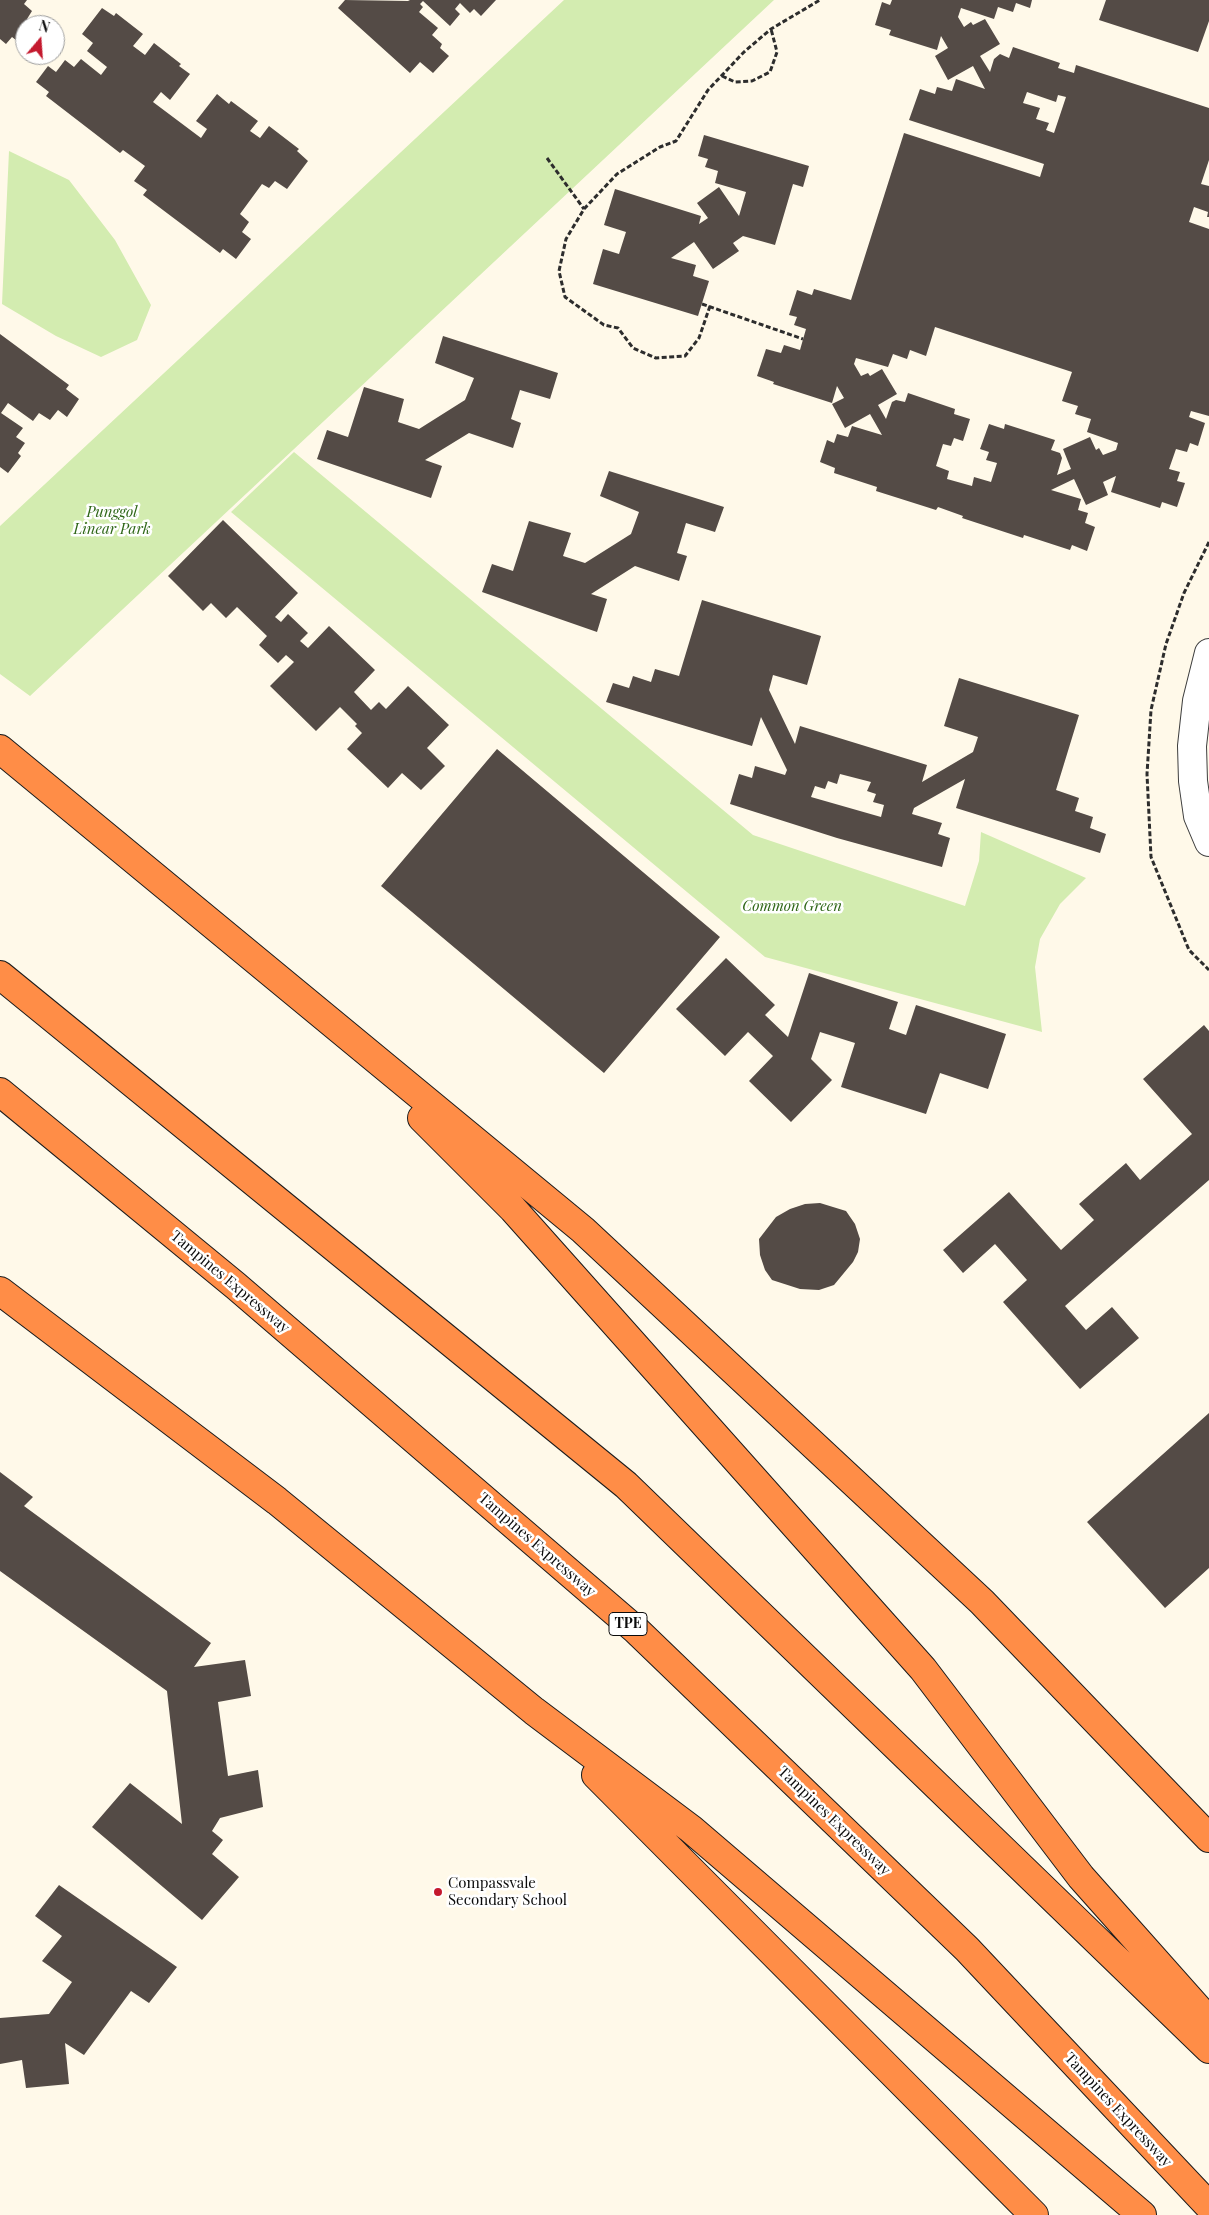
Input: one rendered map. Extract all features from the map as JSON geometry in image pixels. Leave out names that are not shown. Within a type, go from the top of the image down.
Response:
[{"type":"highway","points":[[0,749],[582,1230],[982,1602],[1209,1838]]},
{"type":"highway","points":[[0,975],[626,1485],[1209,2049]]},
{"type":"highway","points":[[299,995],[513,1208],[910,1654],[1081,1877],[1209,2021]]},
{"type":"highway","name":"Tampines Expressway","points":[[0,1092],[236,1286],[636,1630],[966,1949],[1209,2206]]},
{"type":"highway","points":[[0,1292],[276,1501],[534,1711],[691,1829],[1142,2215]]},
{"type":"highway","points":[[534,1711],[1034,2215]]},
{"type":"street","points":[[1209,653],[1197,701],[1192,746],[1193,781],[1198,816],[1209,842]]},
{"type":"path","points":[[710,306],[700,338],[685,356],[656,358],[633,348],[618,328],[604,325],[565,297],[558,271],[566,239],[584,209],[617,174],[660,147],[676,141],[708,90],[744,52],[771,30],[820,0]]},
{"type":"path","points":[[722,76],[735,82],[752,81],[770,72],[777,52],[771,30]]},
{"type":"path","points":[[547,158],[584,209]]},
{"type":"path","points":[[702,304],[803,338]]},
{"type":"green space","name":"Punggol Linear Park","points":[[564,0],[774,0],[30,696],[0,674],[0,526]]},
{"type":"green space","points":[[9,151],[69,180],[115,240],[151,305],[137,340],[101,357],[56,336],[2,304]]},
{"type":"green space","name":"Common Green","points":[[294,452],[753,835],[965,906],[979,861],[981,832],[1086,878],[1060,904],[1040,939],[1035,967],[1042,1032],[765,957],[231,512]]},
{"type":"building","points":[[0,0],[27,0],[24,4],[32,11],[30,15],[15,15],[15,39],[12,37],[6,44],[0,39]]},
{"type":"building","points":[[345,0],[496,0],[481,16],[474,9],[470,13],[460,3],[455,9],[460,14],[450,26],[423,1],[420,4],[423,7],[419,12],[438,28],[432,35],[442,44],[440,48],[449,56],[433,73],[420,62],[410,73],[338,8]]},
{"type":"building","points":[[892,0],[1032,0],[1030,8],[1016,3],[1013,12],[998,7],[994,19],[961,8],[958,17],[964,27],[971,22],[973,25],[985,19],[1000,44],[980,56],[990,72],[994,59],[1000,54],[1009,58],[1013,47],[1060,63],[1058,68],[1074,73],[1076,65],[1209,108],[1209,160],[1201,184],[1209,186],[1209,217],[1207,217],[1208,212],[1194,207],[1189,222],[1209,229],[1209,416],[1191,411],[1189,417],[1205,423],[1198,446],[1190,443],[1187,452],[1176,449],[1169,469],[1180,472],[1177,481],[1185,483],[1177,507],[1162,502],[1160,508],[1111,492],[1116,476],[1103,482],[1108,495],[1086,505],[1074,479],[1051,490],[1081,499],[1078,510],[1088,513],[1085,523],[1095,527],[1087,551],[1072,545],[1070,550],[1024,535],[1023,538],[962,518],[963,516],[938,507],[936,510],[876,491],[877,487],[834,473],[835,468],[820,462],[827,440],[834,443],[837,434],[848,437],[852,426],[882,435],[870,414],[845,428],[832,404],[844,398],[837,386],[832,403],[773,384],[774,382],[757,376],[766,349],[781,353],[784,345],[800,350],[806,329],[794,325],[797,317],[789,315],[797,290],[812,295],[814,289],[851,300],[904,133],[1040,177],[1044,164],[909,120],[920,89],[935,94],[937,87],[952,91],[956,79],[985,89],[973,66],[948,80],[935,56],[948,48],[941,36],[937,50],[889,35],[891,30],[875,25],[882,2],[890,5]],"holes":[[[1027,92],[1056,102],[1058,95],[1066,97],[1054,133],[1046,130],[1049,123],[1036,119],[1040,108],[1023,103]],[[935,327],[1072,372],[1062,401],[1078,406],[1075,414],[1091,419],[1087,432],[1118,443],[1116,450],[1103,455],[1099,448],[1096,450],[1090,437],[1063,449],[1071,469],[1057,475],[1062,458],[1060,453],[1051,450],[1055,440],[1005,424],[1004,429],[989,424],[980,449],[989,452],[986,460],[997,463],[991,482],[974,477],[972,486],[947,479],[949,471],[936,466],[943,444],[951,446],[954,438],[963,441],[970,419],[954,414],[955,409],[908,393],[905,402],[896,400],[892,402],[886,419],[878,405],[897,394],[882,369],[870,376],[868,373],[861,376],[854,364],[856,358],[888,367],[893,354],[907,359],[910,350],[926,356]]]},
{"type":"building","points":[[1106,0],[1209,0],[1209,21],[1198,52],[1099,20]]},
{"type":"building","points":[[102,8],[114,16],[116,13],[143,34],[133,46],[145,55],[154,43],[181,64],[179,66],[190,74],[170,100],[161,92],[153,102],[201,138],[207,129],[196,121],[217,94],[229,104],[231,101],[258,121],[250,131],[260,138],[269,126],[299,149],[297,151],[308,161],[287,189],[275,181],[269,188],[262,184],[240,214],[249,222],[242,232],[251,239],[236,259],[223,249],[220,253],[143,195],[147,190],[134,181],[145,166],[123,150],[120,153],[46,96],[49,92],[36,82],[48,66],[56,72],[61,65],[65,65],[65,60],[74,67],[81,59],[101,75],[107,67],[87,51],[93,43],[82,34]]},
{"type":"building","points":[[704,135],[809,166],[803,187],[793,184],[775,245],[743,236],[733,243],[739,251],[713,269],[694,242],[671,258],[696,265],[693,276],[709,281],[698,316],[593,284],[603,249],[619,254],[626,232],[604,225],[615,189],[701,216],[699,224],[708,218],[697,203],[719,187],[739,216],[746,192],[715,183],[718,171],[705,167],[708,159],[698,156]]},
{"type":"building","points":[[0,334],[69,385],[66,389],[79,399],[67,417],[58,410],[50,420],[39,413],[33,421],[8,403],[1,413],[23,428],[16,437],[25,443],[18,453],[21,456],[8,473],[0,467]]},
{"type":"building","points":[[443,336],[558,373],[550,399],[520,390],[511,419],[521,423],[513,448],[469,433],[425,460],[442,466],[431,498],[317,459],[327,430],[348,437],[364,387],[404,399],[398,422],[419,429],[465,400],[474,378],[435,363]]},
{"type":"building","points":[[609,471],[724,507],[715,532],[686,523],[677,553],[687,556],[679,581],[635,566],[591,594],[607,599],[597,632],[482,592],[492,564],[513,571],[529,521],[571,533],[563,556],[585,563],[631,534],[639,512],[600,496]]},
{"type":"building","points":[[223,520],[298,593],[275,617],[281,622],[288,614],[308,633],[300,641],[308,648],[329,626],[375,670],[354,692],[371,710],[379,702],[386,709],[408,686],[449,725],[427,748],[445,766],[421,790],[402,773],[388,788],[347,749],[362,733],[355,726],[357,724],[340,707],[316,731],[270,686],[294,662],[286,655],[278,663],[259,645],[267,636],[237,607],[226,618],[211,603],[203,611],[168,576]]},
{"type":"building","points":[[702,600],[821,636],[807,685],[773,675],[769,690],[795,744],[800,726],[927,765],[922,782],[973,752],[978,737],[944,726],[959,678],[1079,715],[1056,790],[1079,798],[1075,811],[1093,817],[1090,828],[1106,834],[1100,853],[956,808],[965,779],[914,808],[912,814],[942,823],[938,834],[950,838],[942,867],[837,838],[730,804],[739,774],[752,778],[755,766],[785,775],[787,770],[761,717],[752,746],[606,702],[613,683],[629,688],[633,676],[651,682],[655,669],[679,676]],"holes":[[[840,774],[871,782],[867,791],[876,794],[873,802],[884,805],[881,817],[811,797],[815,786],[825,789],[828,781],[837,784]]]},
{"type":"building","points":[[497,749],[720,937],[604,1073],[381,886]]},
{"type":"building","points":[[726,958],[775,1005],[765,1015],[788,1037],[809,973],[898,1002],[889,1029],[906,1035],[916,1005],[1006,1034],[988,1089],[940,1073],[926,1114],[841,1087],[855,1043],[820,1032],[811,1059],[832,1080],[791,1122],[749,1081],[773,1056],[748,1032],[725,1056],[676,1009]]},
{"type":"building","points":[[1204,1025],[1209,1031],[1209,1180],[1065,1306],[1086,1330],[1112,1307],[1139,1338],[1080,1389],[1003,1302],[1027,1280],[995,1244],[963,1273],[943,1250],[1009,1192],[1061,1250],[1094,1220],[1079,1204],[1126,1163],[1140,1180],[1192,1134],[1143,1079]]},
{"type":"building","points":[[820,1203],[846,1211],[855,1224],[860,1239],[858,1252],[853,1262],[834,1285],[819,1290],[800,1289],[772,1280],[765,1270],[760,1255],[759,1239],[776,1217],[790,1209],[805,1204]]},
{"type":"building","points":[[1209,1413],[1209,1568],[1165,1608],[1087,1522]]},
{"type":"building","points":[[0,1472],[33,1497],[24,1506],[211,1643],[194,1667],[245,1660],[251,1696],[218,1702],[228,1776],[258,1770],[263,1807],[220,1818],[212,1831],[223,1840],[212,1854],[239,1877],[202,1920],[92,1827],[130,1783],[182,1824],[167,1691],[0,1571]]},
{"type":"building","points":[[59,1885],[177,1967],[149,2003],[131,1991],[84,2055],[65,2043],[69,2084],[26,2088],[22,2060],[0,2064],[0,2018],[49,2014],[72,1982],[42,1961],[62,1936],[35,1916]]},
{"type":"place","name":"Compassvale Secondary School","points":[[438,1892]]}]
